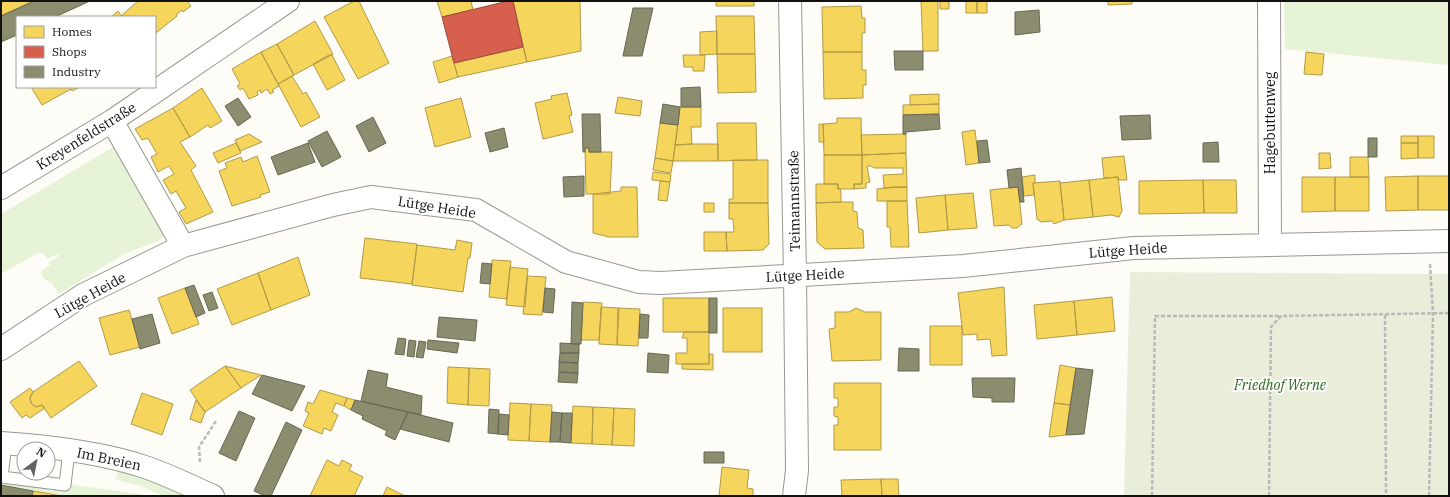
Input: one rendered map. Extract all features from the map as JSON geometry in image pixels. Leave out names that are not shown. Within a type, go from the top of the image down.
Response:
[{"type":"street","name":"Kreyenfeldstraße","points":[[1,188],[112,121],[288,1]]},
{"type":"street","name":"Teimannstraße","points":[[790,1],[797,470],[794,496]]},
{"type":"street","name":"Hagebuttenweg","points":[[1269,1],[1270,244]]},
{"type":"street","points":[[112,121],[183,246]]},
{"type":"street","name":"Lütge Heide","points":[[1,349],[84,295],[183,246],[333,205],[371,197],[476,210],[566,262],[639,282],[661,283],[963,266],[1134,248],[1438,241]]},
{"type":"street","name":"Im Breien","points":[[3,444],[16,445]]},
{"type":"street","name":"Im Breien","points":[[56,450],[70,451],[148,468],[212,496]]},
{"type":"lane","points":[[3,444],[2,477],[16,477]]},
{"type":"lane","points":[[50,481],[65,485],[70,451]]},
{"type":"path","points":[[1429,496],[1433,314],[1438,241]]},
{"type":"path","points":[[1152,496],[1154,316],[1385,315],[1449,313]]},
{"type":"path","points":[[1385,315],[1386,496]]},
{"type":"path","points":[[1269,496],[1271,327],[1281,316]]},
{"type":"path","points":[[200,462],[199,447],[216,421]]},
{"type":"green space","points":[[1284,1],[1449,1],[1449,65],[1285,49]]},
{"type":"green space","points":[[115,146],[166,235],[158,241],[124,254],[59,294],[51,282],[43,278],[41,271],[50,265],[49,262],[59,256],[58,254],[47,259],[43,253],[38,253],[1,274],[1,214]]},
{"type":"green space","name":"Friedhof Werne","points":[[1130,272],[1449,274],[1449,496],[1124,496]]},
{"type":"green space","points":[[118,471],[142,477],[186,496],[163,496],[141,486],[116,480]]},
{"type":"green space","points":[[1,475],[16,477],[16,481],[45,481],[140,494],[144,496],[1,496]]},
{"type":"building: Homes","points":[[1,1],[34,1],[1,16]]},
{"type":"building: Homes","points":[[138,1],[187,1],[191,6],[183,12],[182,10],[156,33],[156,16],[121,16]]},
{"type":"building: Homes","points":[[354,1],[359,1],[389,63],[358,79],[324,17]]},
{"type":"building: Homes","points":[[437,1],[471,1],[473,10],[442,17]]},
{"type":"building: Homes","points":[[513,1],[580,1],[581,51],[527,62]]},
{"type":"building: Homes","points":[[716,1],[754,1],[754,6],[716,6]]},
{"type":"building: Homes","points":[[921,1],[938,1],[938,51],[923,51]]},
{"type":"building: Homes","points":[[940,1],[949,1],[949,9],[940,9]]},
{"type":"building: Homes","points":[[966,1],[977,1],[977,13],[966,13]]},
{"type":"building: Homes","points":[[977,1],[987,1],[987,13],[977,13]]},
{"type":"building: Homes","points":[[1108,1],[1132,1],[1132,4],[1108,5]]},
{"type":"building: Homes","points":[[861,6],[862,18],[865,18],[865,33],[862,33],[862,52],[823,52],[822,7]]},
{"type":"building: Homes","points":[[118,11],[121,16],[112,16]]},
{"type":"building: Homes","points":[[716,16],[754,16],[755,54],[717,54]]},
{"type":"building: Homes","points":[[315,21],[333,54],[294,75],[277,44]]},
{"type":"building: Homes","points":[[717,31],[717,54],[700,55],[700,32]]},
{"type":"building: Homes","points":[[277,44],[294,75],[278,84],[261,52]]},
{"type":"building: Homes","points":[[523,47],[527,62],[458,77],[454,63]]},
{"type":"building: Homes","points":[[261,52],[279,86],[272,90],[274,92],[270,94],[267,89],[261,93],[260,90],[257,92],[258,95],[249,99],[243,88],[240,90],[237,86],[240,84],[232,69]]},
{"type":"building: Homes","points":[[823,52],[862,52],[862,70],[866,70],[866,85],[863,85],[863,98],[824,99]]},
{"type":"building: Homes","points":[[1306,52],[1324,54],[1322,75],[1304,74]]},
{"type":"building: Homes","points":[[717,54],[755,54],[756,92],[718,93]]},
{"type":"building: Homes","points":[[329,55],[332,55],[345,80],[327,90],[313,64]]},
{"type":"building: Homes","points":[[683,55],[705,55],[704,71],[693,71],[693,67],[684,67]]},
{"type":"building: Homes","points":[[452,56],[458,77],[439,83],[433,62]]},
{"type":"building: Homes","points":[[292,76],[303,94],[306,92],[320,117],[301,127],[278,84]]},
{"type":"building: Homes","points":[[32,88],[78,88],[72,91],[71,89],[42,105]]},
{"type":"building: Homes","points":[[202,88],[222,121],[210,128],[208,125],[190,137],[173,108]]},
{"type":"building: Homes","points":[[567,93],[572,115],[569,116],[573,132],[543,139],[535,103],[552,99],[551,96]]},
{"type":"building: Homes","points":[[939,94],[939,104],[910,105],[910,95]]},
{"type":"building: Homes","points":[[618,97],[642,101],[640,116],[615,113]]},
{"type":"building: Homes","points":[[461,98],[471,137],[435,147],[425,108]]},
{"type":"building: Homes","points":[[939,104],[939,114],[903,115],[903,105]]},
{"type":"building: Homes","points":[[680,107],[701,107],[701,127],[691,127],[692,144],[675,145]]},
{"type":"building: Homes","points":[[173,108],[190,137],[180,142],[196,166],[191,170],[213,212],[186,224],[179,212],[186,208],[176,191],[171,194],[163,180],[174,174],[169,166],[158,172],[151,157],[157,154],[148,138],[142,140],[135,129]]},
{"type":"building: Homes","points":[[837,118],[861,118],[862,155],[824,155],[823,124],[837,123]]},
{"type":"building: Homes","points":[[660,123],[678,125],[673,161],[655,158]]},
{"type":"building: Homes","points":[[717,123],[756,123],[757,160],[718,161]]},
{"type":"building: Homes","points":[[819,124],[823,124],[824,142],[819,142]]},
{"type":"building: Homes","points":[[975,130],[979,163],[966,165],[962,132]]},
{"type":"building: Homes","points":[[249,134],[262,142],[240,151],[235,140]]},
{"type":"building: Homes","points":[[906,134],[906,153],[862,155],[861,135]]},
{"type":"building: Homes","points":[[1401,136],[1418,136],[1418,143],[1401,143]]},
{"type":"building: Homes","points":[[1418,136],[1434,136],[1434,158],[1418,158]]},
{"type":"building: Homes","points":[[236,143],[241,153],[218,163],[213,153]]},
{"type":"building: Homes","points":[[1401,143],[1418,143],[1418,158],[1401,159]]},
{"type":"building: Homes","points":[[718,144],[718,161],[673,161],[675,145]]},
{"type":"building: Homes","points":[[585,148],[589,148],[589,152],[612,152],[610,194],[586,194]]},
{"type":"building: Homes","points":[[906,153],[907,187],[884,188],[883,175],[903,174],[903,168],[874,168],[867,166],[870,182],[866,183],[866,188],[854,189],[854,184],[862,184],[862,155]]},
{"type":"building: Homes","points":[[1319,153],[1330,153],[1331,168],[1319,169]]},
{"type":"building: Homes","points":[[824,155],[862,155],[862,184],[854,184],[854,189],[838,189],[838,184],[824,184]]},
{"type":"building: Homes","points":[[257,156],[270,192],[260,195],[261,197],[232,206],[219,171],[227,168],[225,163],[241,157],[243,162]]},
{"type":"building: Homes","points":[[1124,156],[1127,180],[1118,180],[1118,177],[1104,178],[1102,158]]},
{"type":"building: Homes","points":[[1350,157],[1368,157],[1369,177],[1350,177]]},
{"type":"building: Homes","points":[[655,158],[673,161],[671,173],[653,170]]},
{"type":"building: Homes","points":[[733,160],[768,160],[768,203],[729,203],[729,199],[733,199]]},
{"type":"building: Homes","points":[[653,172],[671,174],[670,182],[652,180]]},
{"type":"building: Homes","points":[[1035,175],[1035,183],[1033,183],[1034,195],[1024,196],[1022,177]]},
{"type":"building: Homes","points":[[1418,176],[1418,210],[1386,211],[1385,177]]},
{"type":"building: Homes","points":[[1418,176],[1449,176],[1449,210],[1418,210]]},
{"type":"building: Homes","points":[[1118,177],[1122,211],[1119,217],[1111,215],[1093,217],[1089,180]]},
{"type":"building: Homes","points":[[1302,177],[1335,177],[1335,211],[1302,212]]},
{"type":"building: Homes","points":[[1335,177],[1369,177],[1369,211],[1335,211]]},
{"type":"building: Homes","points":[[1089,180],[1093,217],[1064,220],[1060,183]]},
{"type":"building: Homes","points":[[1203,180],[1204,213],[1139,214],[1139,181]]},
{"type":"building: Homes","points":[[1203,180],[1236,180],[1237,213],[1204,213]]},
{"type":"building: Homes","points":[[660,181],[670,182],[667,201],[658,200]]},
{"type":"building: Homes","points":[[1060,181],[1064,220],[1054,224],[1052,221],[1041,222],[1037,219],[1033,183]]},
{"type":"building: Homes","points":[[816,184],[838,184],[838,189],[840,189],[841,192],[841,202],[816,203]]},
{"type":"building: Homes","points":[[621,187],[637,187],[638,237],[609,237],[593,233],[593,194],[621,191]]},
{"type":"building: Homes","points":[[907,187],[907,201],[877,201],[877,189]]},
{"type":"building: Homes","points":[[1018,187],[1022,224],[1017,228],[1012,228],[1009,225],[994,226],[990,190]]},
{"type":"building: Homes","points":[[973,193],[977,228],[948,230],[945,195]]},
{"type":"building: Homes","points":[[945,195],[948,230],[919,233],[916,198]]},
{"type":"building: Homes","points":[[887,201],[907,201],[909,247],[891,247],[890,227],[887,227]]},
{"type":"building: Homes","points":[[853,202],[853,211],[857,212],[858,228],[863,230],[864,248],[825,249],[817,242],[816,203]]},
{"type":"building: Homes","points":[[704,203],[714,203],[714,212],[704,212]]},
{"type":"building: Homes","points":[[729,203],[768,203],[769,244],[763,250],[727,251],[726,232],[734,232],[733,219],[729,219]]},
{"type":"building: Homes","points":[[704,232],[726,232],[727,251],[704,251]]},
{"type":"building: Homes","points":[[365,238],[417,244],[412,284],[360,278]]},
{"type":"building: Homes","points":[[457,240],[472,243],[470,258],[468,258],[463,292],[412,285],[417,245],[455,250]]},
{"type":"building: Homes","points":[[298,257],[310,295],[271,310],[258,273]]},
{"type":"building: Homes","points":[[492,260],[511,261],[507,299],[489,297]]},
{"type":"building: Homes","points":[[510,267],[528,269],[525,307],[506,305]]},
{"type":"building: Homes","points":[[258,273],[271,310],[232,325],[217,289]]},
{"type":"building: Homes","points":[[527,276],[546,277],[542,315],[523,314]]},
{"type":"building: Homes","points":[[1004,287],[1007,355],[992,356],[990,339],[977,340],[977,334],[963,335],[958,293]]},
{"type":"building: Homes","points":[[185,288],[199,324],[172,334],[158,298]]},
{"type":"building: Homes","points":[[1112,297],[1115,331],[1077,335],[1074,301]]},
{"type":"building: Homes","points":[[663,298],[709,298],[709,332],[663,332]]},
{"type":"building: Homes","points":[[1074,301],[1077,335],[1037,339],[1034,305]]},
{"type":"building: Homes","points":[[583,302],[602,303],[599,340],[581,340]]},
{"type":"building: Homes","points":[[601,307],[619,308],[617,345],[599,344]]},
{"type":"building: Homes","points":[[618,308],[640,309],[638,346],[617,345]]},
{"type":"building: Homes","points":[[723,308],[762,308],[762,352],[723,352]]},
{"type":"building: Homes","points":[[856,308],[865,312],[881,312],[881,360],[832,361],[829,329],[835,328],[835,312],[849,312]]},
{"type":"building: Homes","points":[[129,310],[140,347],[110,355],[99,318]]},
{"type":"building: Homes","points":[[930,326],[962,326],[962,365],[930,365]]},
{"type":"building: Homes","points":[[684,332],[709,332],[709,364],[676,364],[676,353],[687,353],[687,338],[682,338]]},
{"type":"building: Homes","points":[[709,354],[713,354],[713,370],[682,369],[682,364],[709,364]]},
{"type":"building: Homes","points":[[79,361],[97,386],[51,418],[42,405],[36,407],[31,403],[30,398],[33,392]]},
{"type":"building: Homes","points":[[1060,365],[1076,368],[1070,405],[1054,403]]},
{"type":"building: Homes","points":[[225,366],[241,388],[205,412],[190,390]]},
{"type":"building: Homes","points":[[225,366],[261,375],[241,388]]},
{"type":"building: Homes","points":[[448,367],[469,368],[468,405],[447,403]]},
{"type":"building: Homes","points":[[469,368],[490,369],[489,406],[468,405]]},
{"type":"building: Homes","points":[[834,383],[881,383],[881,450],[834,450],[834,425],[838,425],[838,417],[834,416],[834,407],[838,407],[838,398],[834,398]]},
{"type":"building: Homes","points":[[30,388],[33,392],[30,398],[31,403],[36,407],[42,405],[45,408],[30,418],[26,415],[22,418],[10,402]]},
{"type":"building: Homes","points":[[320,390],[347,398],[344,406],[336,403],[332,412],[338,415],[331,431],[324,428],[322,434],[303,426],[309,413],[305,411],[308,402],[313,404]]},
{"type":"building: Homes","points":[[142,393],[173,404],[162,435],[131,424]]},
{"type":"building: Homes","points":[[347,398],[355,400],[351,410],[344,406]]},
{"type":"building: Homes","points":[[196,400],[205,412],[201,423],[190,419]]},
{"type":"building: Homes","points":[[510,403],[531,404],[529,441],[508,440]]},
{"type":"building: Homes","points":[[1054,403],[1070,405],[1066,435],[1049,437]]},
{"type":"building: Homes","points":[[531,404],[552,405],[550,442],[529,441]]},
{"type":"building: Homes","points":[[573,406],[593,407],[592,444],[571,443]]},
{"type":"building: Homes","points":[[593,407],[614,408],[612,445],[592,444]]},
{"type":"building: Homes","points":[[614,408],[635,409],[634,446],[612,445]]},
{"type":"building: Homes","points":[[327,460],[339,466],[342,460],[352,465],[349,470],[363,477],[354,496],[310,496]]},
{"type":"building: Homes","points":[[722,467],[749,470],[747,488],[753,489],[753,496],[719,496]]},
{"type":"building: Homes","points":[[881,479],[882,496],[842,496],[841,480]]},
{"type":"building: Homes","points":[[881,479],[898,479],[899,496],[882,496]]},
{"type":"building: Homes","points":[[387,487],[405,496],[383,496]]},
{"type":"building: Homes","points":[[33,491],[62,496],[32,496]]},
{"type":"building: Shops","points":[[513,1],[523,47],[454,63],[442,17]]},
{"type":"building: Industry","points":[[34,1],[90,1],[57,16],[16,16],[16,35],[1,42],[1,16]]},
{"type":"building: Industry","points":[[633,8],[653,8],[642,56],[623,56]]},
{"type":"building: Industry","points":[[1039,10],[1040,32],[1015,35],[1015,12]]},
{"type":"building: Industry","points":[[894,51],[923,51],[923,70],[895,70]]},
{"type":"building: Industry","points":[[700,87],[701,107],[681,107],[681,88]]},
{"type":"building: Industry","points":[[238,98],[251,117],[238,126],[225,106]]},
{"type":"building: Industry","points":[[663,104],[680,107],[678,125],[660,123]]},
{"type":"building: Industry","points":[[582,114],[600,114],[601,152],[589,152],[589,148],[585,148],[585,152],[583,152]]},
{"type":"building: Industry","points":[[939,114],[940,129],[906,132],[906,134],[903,134],[903,115]]},
{"type":"building: Industry","points":[[1150,115],[1151,139],[1122,140],[1120,116]]},
{"type":"building: Industry","points":[[373,117],[386,143],[369,152],[356,126]]},
{"type":"building: Industry","points":[[504,128],[508,147],[490,152],[485,133]]},
{"type":"building: Industry","points":[[327,131],[341,157],[322,167],[308,141]]},
{"type":"building: Industry","points":[[1368,138],[1377,138],[1377,157],[1368,157]]},
{"type":"building: Industry","points":[[987,140],[990,162],[979,163],[977,141]]},
{"type":"building: Industry","points":[[1218,142],[1219,162],[1203,162],[1203,143]]},
{"type":"building: Industry","points":[[308,143],[315,162],[278,175],[271,157]]},
{"type":"building: Industry","points":[[1021,168],[1024,202],[1020,202],[1018,187],[1009,188],[1007,170]]},
{"type":"building: Industry","points":[[584,176],[584,196],[564,197],[563,177]]},
{"type":"building: Industry","points":[[482,263],[492,264],[490,284],[480,283]]},
{"type":"building: Industry","points":[[194,285],[205,313],[196,317],[185,288]]},
{"type":"building: Industry","points":[[545,288],[555,289],[553,313],[543,312]]},
{"type":"building: Industry","points":[[212,292],[218,308],[209,311],[203,295]]},
{"type":"building: Industry","points":[[709,298],[717,298],[717,333],[709,333]]},
{"type":"building: Industry","points":[[572,302],[583,303],[581,344],[571,344]]},
{"type":"building: Industry","points":[[152,314],[160,343],[140,349],[132,319]]},
{"type":"building: Industry","points":[[640,314],[649,315],[648,338],[639,338]]},
{"type":"building: Industry","points":[[439,317],[477,320],[475,341],[437,337]]},
{"type":"building: Industry","points":[[398,338],[406,339],[404,355],[395,354]]},
{"type":"building: Industry","points":[[409,340],[416,341],[414,357],[407,356]]},
{"type":"building: Industry","points":[[428,340],[459,343],[457,353],[427,349]]},
{"type":"building: Industry","points":[[419,341],[426,342],[423,358],[416,357]]},
{"type":"building: Industry","points":[[560,343],[579,344],[579,353],[560,353]]},
{"type":"building: Industry","points":[[899,348],[919,349],[919,371],[898,371]]},
{"type":"building: Industry","points":[[560,353],[579,353],[578,363],[559,362]]},
{"type":"building: Industry","points":[[648,353],[669,355],[668,373],[647,372]]},
{"type":"building: Industry","points":[[559,362],[578,363],[578,373],[559,372]]},
{"type":"building: Industry","points":[[1076,368],[1093,370],[1084,434],[1066,435]]},
{"type":"building: Industry","points":[[368,370],[388,374],[386,387],[422,396],[421,415],[361,401]]},
{"type":"building: Industry","points":[[559,372],[578,373],[577,383],[558,382]]},
{"type":"building: Industry","points":[[262,375],[305,386],[292,411],[252,394]]},
{"type":"building: Industry","points":[[972,378],[1015,378],[1014,402],[992,402],[992,398],[973,397]]},
{"type":"building: Industry","points":[[355,400],[408,412],[395,440],[385,435],[387,431],[362,419],[363,416],[351,410]]},
{"type":"building: Industry","points":[[489,409],[499,410],[498,434],[488,433]]},
{"type":"building: Industry","points":[[239,411],[255,418],[236,461],[219,453]]},
{"type":"building: Industry","points":[[408,412],[453,423],[449,442],[400,429]]},
{"type":"building: Industry","points":[[552,412],[562,413],[560,442],[550,442]]},
{"type":"building: Industry","points":[[562,413],[572,413],[571,443],[560,442]]},
{"type":"building: Industry","points":[[499,414],[509,415],[508,435],[498,434]]},
{"type":"building: Industry","points":[[286,422],[302,430],[271,496],[265,496],[254,491]]},
{"type":"building: Industry","points":[[704,452],[724,452],[724,463],[704,463]]},
{"type":"building: Industry","points":[[1,485],[33,491],[32,496],[1,496]]}]
